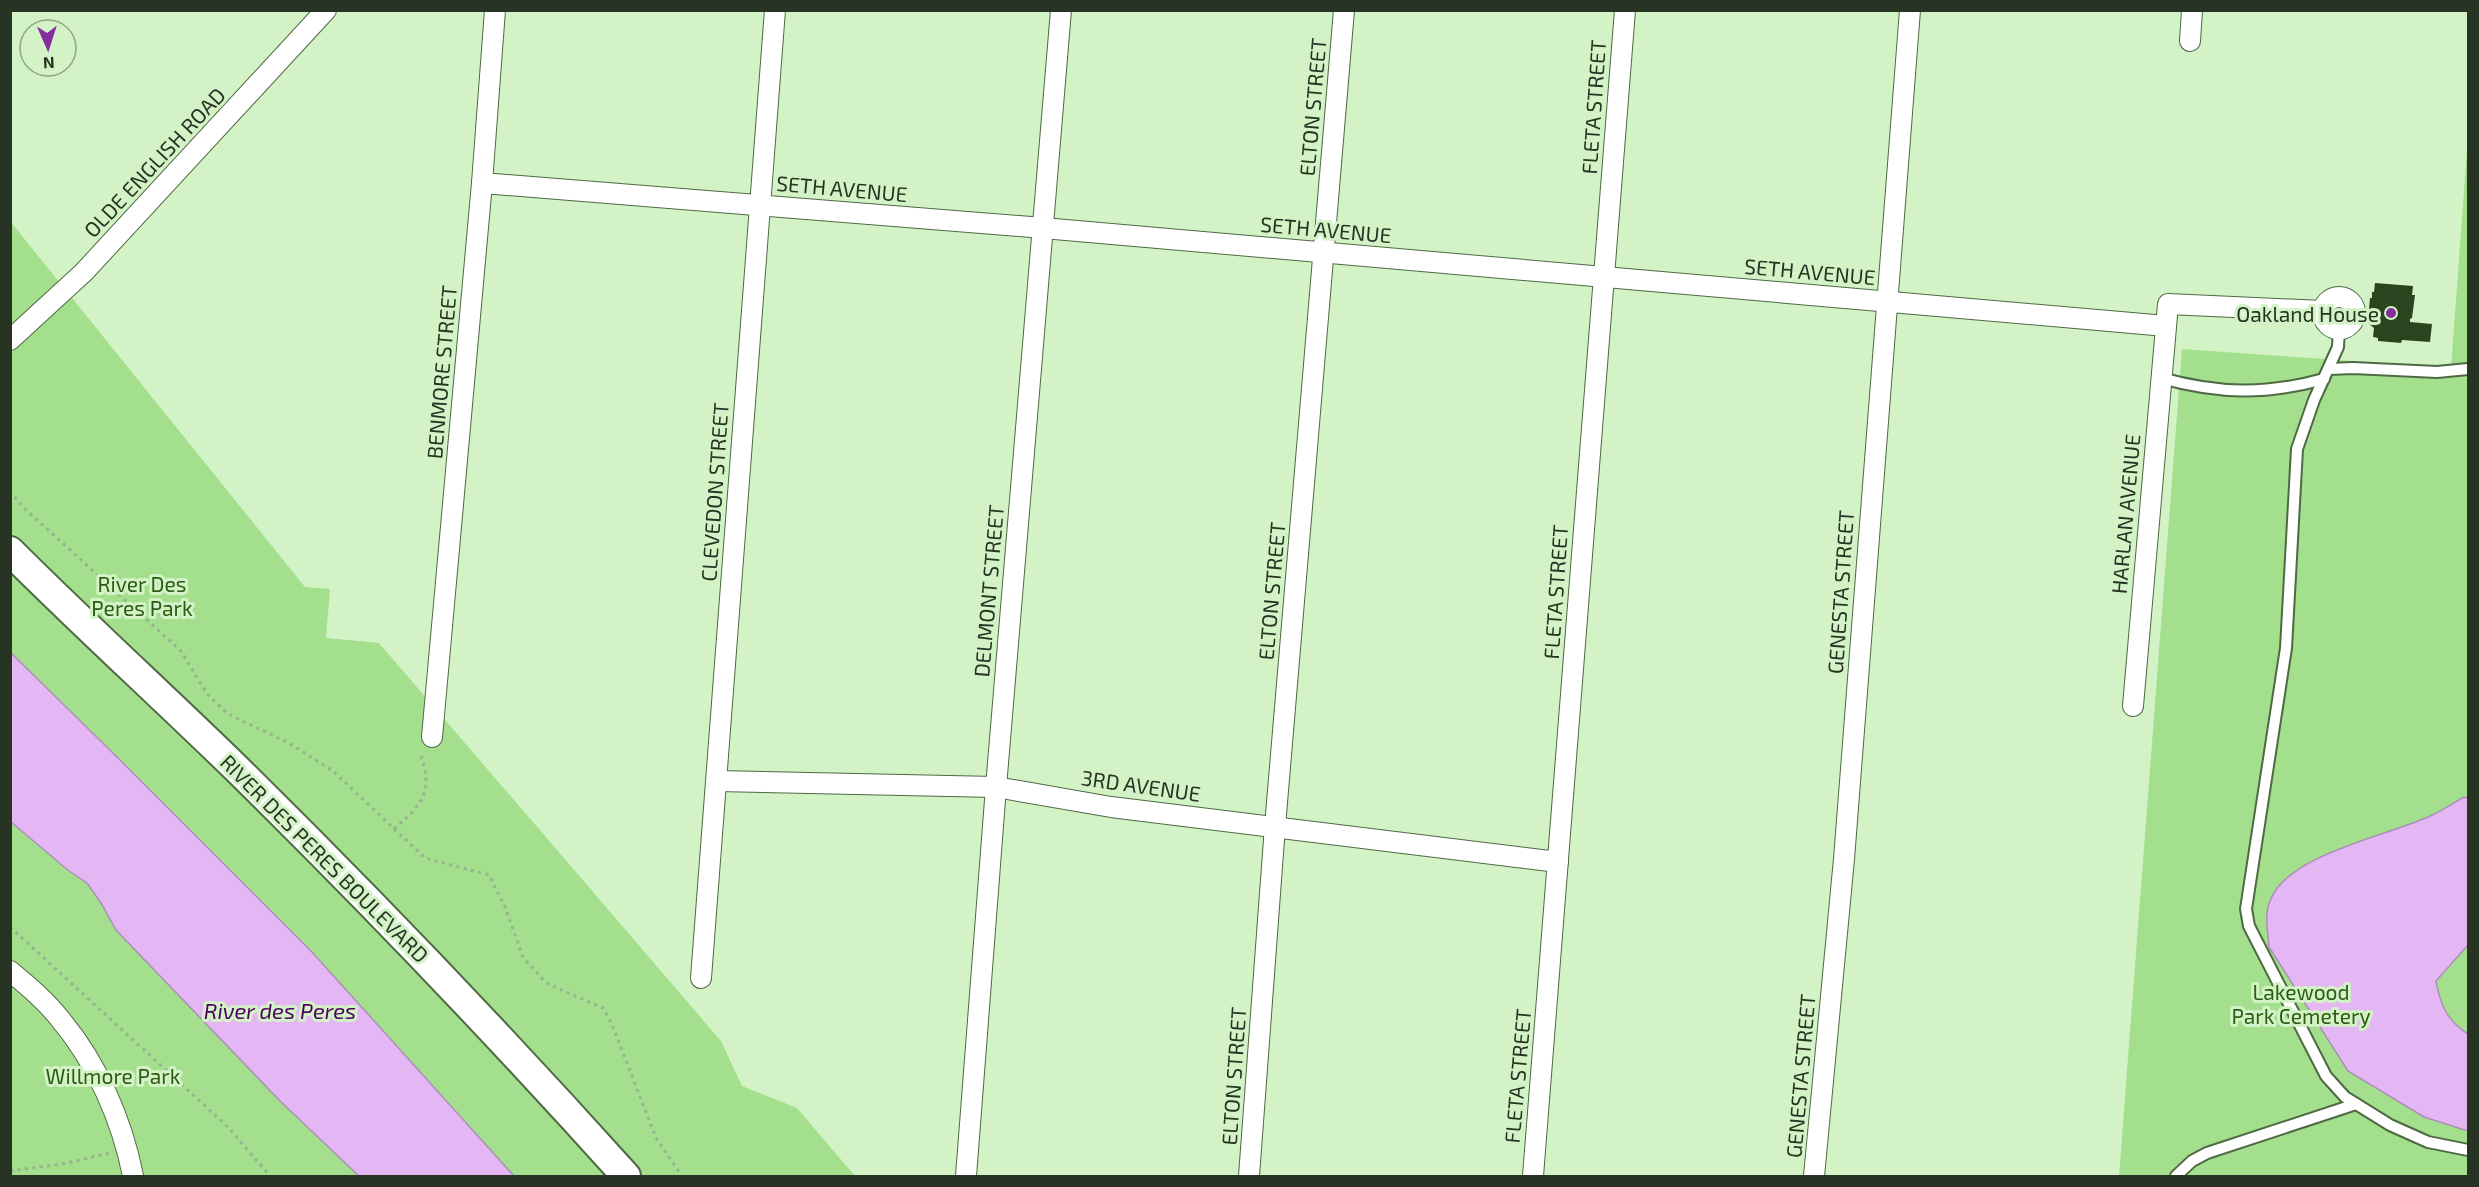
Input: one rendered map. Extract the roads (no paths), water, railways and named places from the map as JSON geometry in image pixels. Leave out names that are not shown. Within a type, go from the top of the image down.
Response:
[{"type":"main road","name":"RIVER DES PERES BOULEVARD","points":[[10,551],[235,767],[351,883],[471,1008],[626,1176]]},
{"type":"street","name":"OLDE ENGLISH ROAD","points":[[10,340],[84,272],[326,10]]},
{"type":"street","name":"BENMORE STREET","points":[[432,737],[482,183],[495,10]]},
{"type":"street","name":"CLEVEDON STREET","points":[[701,978],[775,10]]},
{"type":"street","name":"DELMONT STREET","points":[[966,1176],[1061,10]]},
{"type":"street","name":"ELTON STREET","points":[[1249,1176],[1275,826],[1344,10]]},
{"type":"street","name":"FLETA STREET","points":[[1533,1176],[1625,10]]},
{"type":"street","name":"GENESTA STREET","points":[[1814,1176],[1844,859],[1910,10]]},
{"type":"street","points":[[2190,41],[2193,10]]},
{"type":"street","name":"SETH AVENUE","points":[[482,183],[1043,228],[2166,326]]},
{"type":"street","points":[[2337,297],[2348,299],[2355,307],[2355,318],[2349,326],[2339,329],[2329,326],[2323,311],[2328,302],[2337,297]]},
{"type":"street","name":"HARLAN AVENUE","points":[[2133,706],[2168,304],[2323,311]]},
{"type":"street","name":"3RD AVENUE","points":[[717,781],[996,787],[1111,807],[1558,862]]},
{"type":"street","points":[[10,971],[60,1017],[81,1046],[108,1097],[133,1176]]},
{"type":"lane","points":[[2339,329],[2338,347],[2314,400],[2297,449],[2286,648],[2246,909],[2249,926],[2326,1076],[2345,1097],[2390,1125],[2428,1142],[2469,1150]]},
{"type":"lane","points":[[2161,378],[2193,386],[2241,391],[2291,388],[2327,374],[2353,368],[2437,372],[2469,369]]},
{"type":"lane","points":[[2176,1176],[2192,1161],[2207,1152],[2356,1104]]},
{"type":"water","name":"River des Peres","points":[[11,653],[311,951],[514,1176],[359,1176],[281,1102],[116,930],[87,883],[69,871],[11,822]]},
{"type":"water","points":[[2468,797],[2468,945],[2436,981],[2440,997],[2450,1018],[2468,1034],[2468,1131],[2424,1117],[2348,1071],[2269,947],[2267,918],[2270,901],[2280,885],[2296,871],[2341,848],[2412,823]]},
{"type":"place","name":"Oakland House","points":[[2391,313]]},
{"type":"park label","name":"River Des Peres Park","points":[[142,595]]},
{"type":"park label","name":"Lakewood Park Cemetery","points":[[2301,1003]]},
{"type":"park label","name":"Willmore Park","points":[[113,1075]]}]
